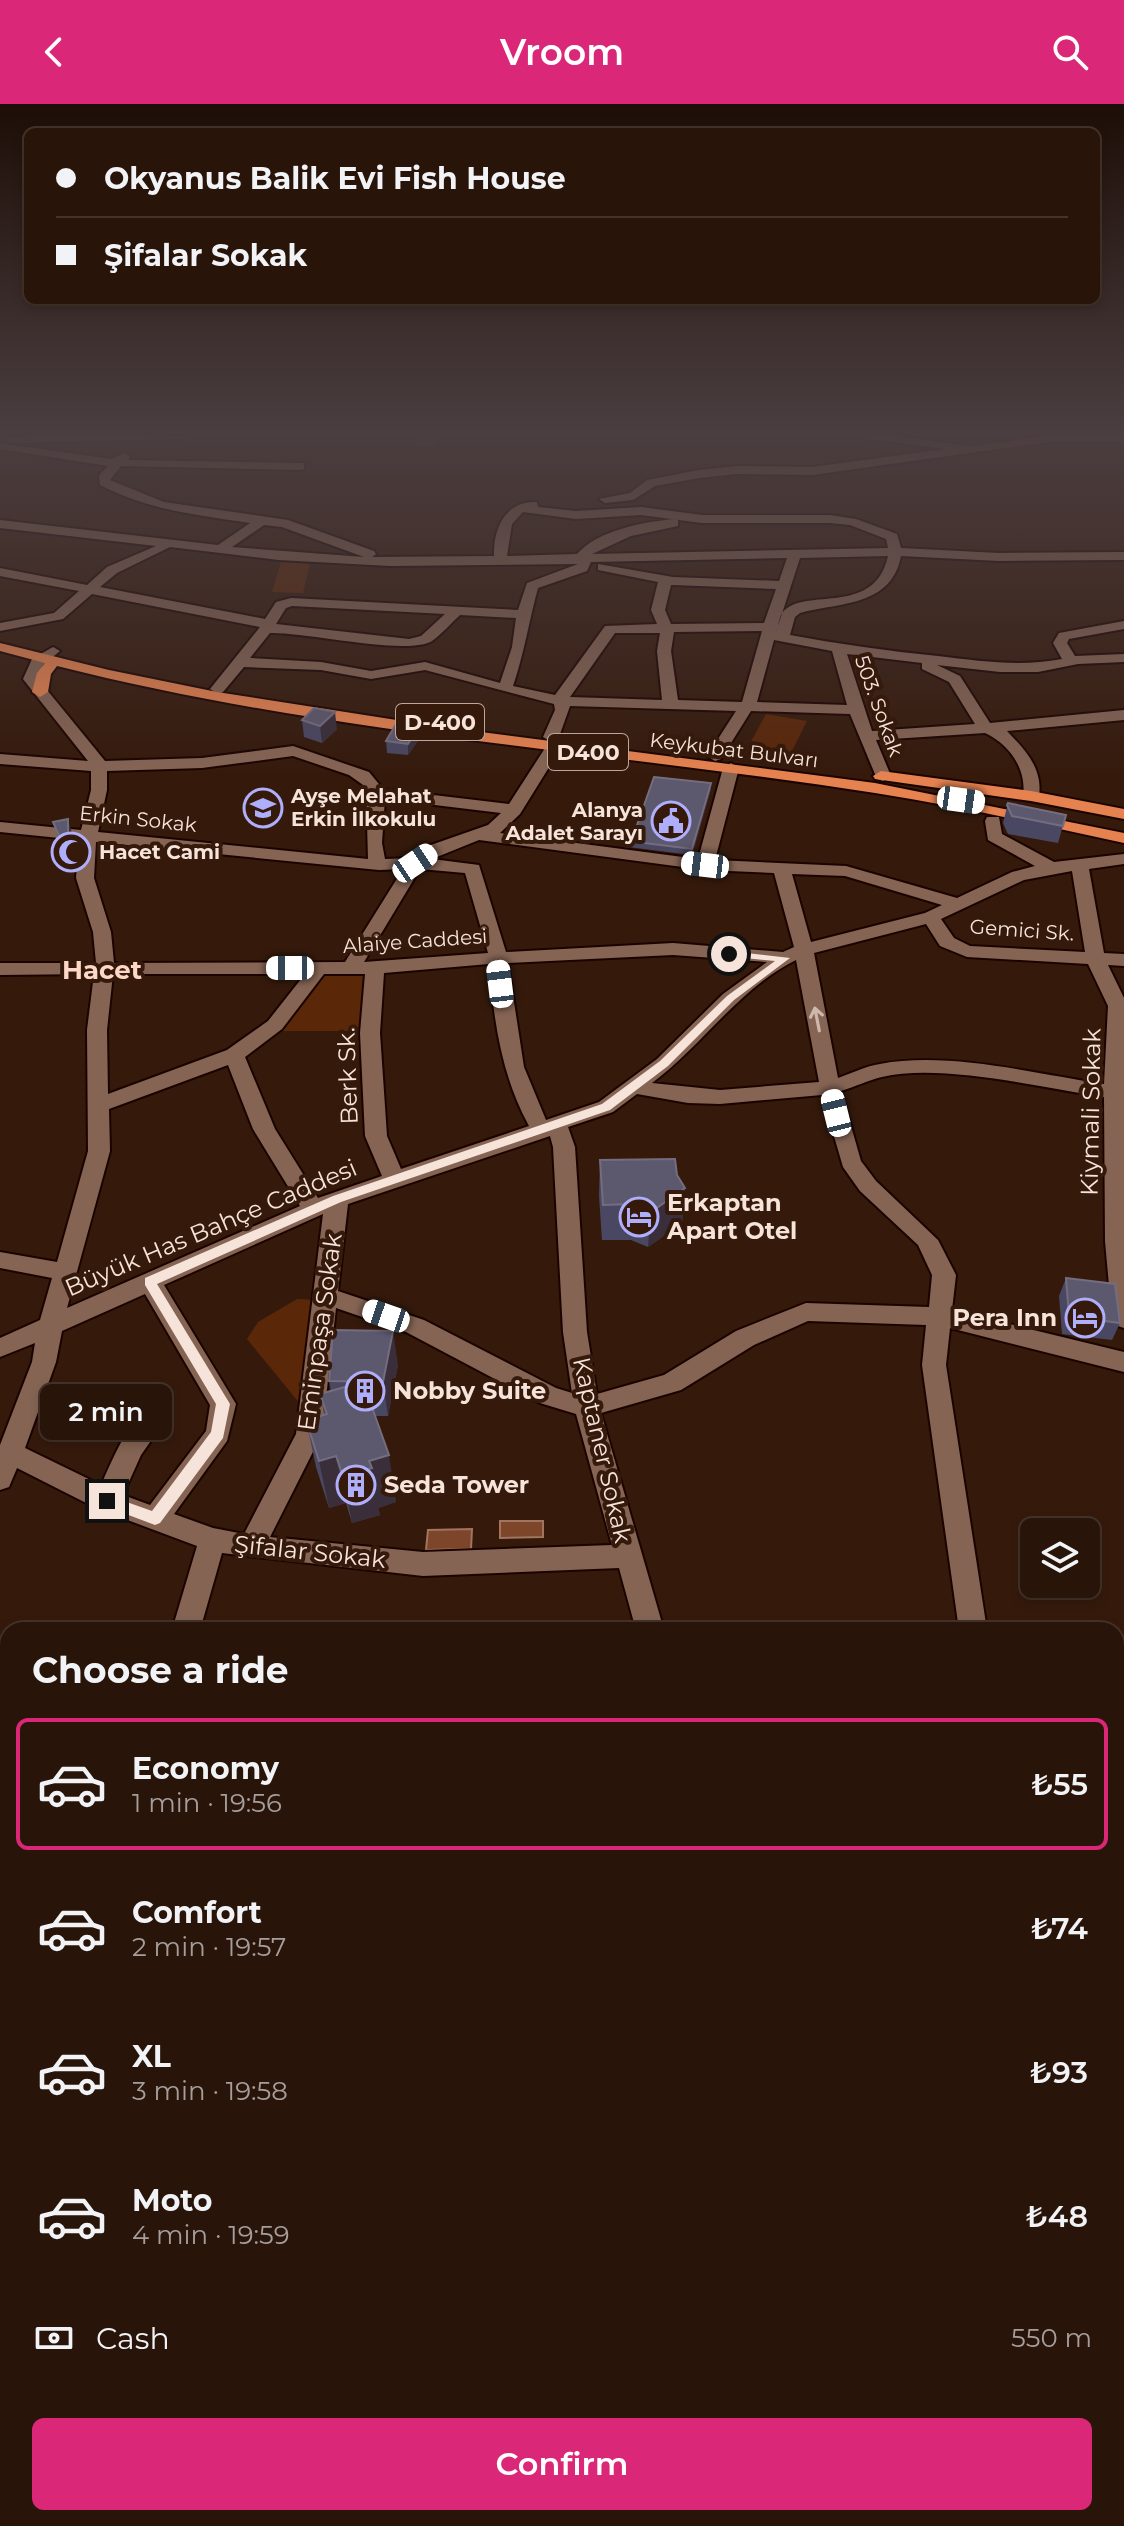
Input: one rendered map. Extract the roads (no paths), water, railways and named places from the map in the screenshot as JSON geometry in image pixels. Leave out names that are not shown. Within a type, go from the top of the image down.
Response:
[{"type":"highway","name":"Keykubat Bulvarı","points":[[0,635],[53,657],[216,699],[731,768],[881,782],[1124,838]]},
{"type":"highway","name":"Keykubat Bulvarı","points":[[0,647],[218,689],[552,743],[715,756],[817,770]]},
{"type":"highway","points":[[40,692],[44,673],[53,657]]},
{"type":"highway","points":[[817,770],[1123,817]]},
{"type":"highway","name":"D400","points":[[817,770],[881,782],[1031,796],[1123,817]]},
{"type":"highway","points":[[881,782],[990,804],[1123,817]]},
{"type":"street","points":[[0,627],[58,616],[124,563],[160,549]]},
{"type":"street","points":[[229,549],[279,556],[390,562],[584,561],[897,552],[999,557],[1124,556]]},
{"type":"street","points":[[357,549],[390,562]]},
{"type":"street","points":[[499,549],[501,560]]},
{"type":"street","points":[[505,689],[519,647],[532,586],[584,561],[591,549]]},
{"type":"street","points":[[774,632],[795,610],[862,597],[879,589],[888,578],[895,549]]},
{"type":"street","points":[[715,756],[748,707],[774,632],[783,585],[795,554]]},
{"type":"street","points":[[584,561],[665,580],[783,585]]},
{"type":"street","points":[[0,572],[268,626],[409,643],[426,639],[456,611]]},
{"type":"street","points":[[665,580],[658,610],[667,632],[664,651],[670,681],[670,705]]},
{"type":"street","points":[[218,689],[281,605],[291,602],[524,614]]},
{"type":"street","points":[[1070,661],[1060,643],[1064,636],[1124,625]]},
{"type":"street","points":[[351,968],[415,863],[434,850],[494,829],[514,810],[552,743],[563,710],[561,701],[564,690],[596,652],[607,631],[621,626],[665,626],[774,632],[838,648],[1015,669]]},
{"type":"street","name":"503. Sokak","points":[[838,648],[881,782]]},
{"type":"street","points":[[890,655],[938,669],[955,679],[985,727],[1002,735],[1026,763],[1033,782],[1031,796]]},
{"type":"street","points":[[955,679],[1070,661],[1124,658]]},
{"type":"street","points":[[240,662],[321,666],[371,675],[425,666],[561,701],[856,710]]},
{"type":"street","points":[[5,1445],[44,1362],[51,1324],[99,1151],[97,1030],[105,963],[102,932],[85,878],[88,836],[99,790],[99,764],[40,692]]},
{"type":"street","points":[[868,736],[928,734],[1124,715]]},
{"type":"street","points":[[0,759],[27,763],[202,763],[279,750],[298,751],[368,778],[378,793],[372,853],[379,865]]},
{"type":"street","points":[[705,865],[731,768]]},
{"type":"street","points":[[378,793],[514,810]]},
{"type":"street","points":[[993,821],[994,836],[1051,868],[1079,855],[1091,845],[1093,831]]},
{"type":"street","name":"Erkin Sokak","points":[[0,827],[379,865],[415,863],[473,869],[496,958]]},
{"type":"street","points":[[480,835],[705,865],[846,871],[962,905]]},
{"type":"street","name":"Büyük Has Bahçe Caddesi","points":[[2,1347],[337,1199],[606,1107],[664,1064],[730,998],[794,954],[931,917],[1018,876],[1051,868],[1124,859]]},
{"type":"street","name":"Kiymali Sokak","points":[[1080,865],[1095,958],[1118,1006],[1114,1092],[1120,1116],[1116,1241],[1124,1319]]},
{"type":"street","points":[[782,869],[794,954],[851,1162],[868,1186],[927,1240],[944,1275],[934,1365],[972,1622]]},
{"type":"street","name":"Gemici Sk.","points":[[931,917],[947,942],[967,951],[1124,960]]},
{"type":"street","name":"Alaiye Caddesi","points":[[0,969],[375,968],[673,949],[794,954]]},
{"type":"street","name":"Kaptaner Sokak","points":[[496,958],[514,1067],[526,1102],[564,1147],[575,1332],[587,1407],[648,1622]]},
{"type":"street","points":[[100,1105],[234,1055],[275,1025],[319,968]]},
{"type":"street","name":"Berk Sk.","points":[[375,968],[370,1033],[376,1136],[394,1179]]},
{"type":"street","points":[[234,1055],[264,1129],[314,1210]]},
{"type":"street","points":[[633,1087],[688,1096],[720,1097],[830,1088],[881,1070],[918,1067],[966,1070],[1114,1092]]},
{"type":"street","name":"Eminpaşa Sokak","points":[[251,1547],[309,1434],[337,1199]]},
{"type":"street","points":[[0,1260],[66,1272]]},
{"type":"street","points":[[150,1282],[223,1404],[218,1434],[155,1519]]},
{"type":"street","points":[[327,1296],[415,1326],[549,1396],[587,1407],[672,1383],[745,1338],[806,1312],[938,1316],[1124,1362]]},
{"type":"street","points":[[0,1479],[5,1445],[28,1360],[51,1324]]},
{"type":"street","points":[[2,1347],[28,1360]]},
{"type":"street","points":[[107,1501],[131,1449],[156,1415]]},
{"type":"street","name":"Şifalar Sokak","points":[[5,1445],[107,1501],[212,1540],[251,1547],[423,1564],[627,1556]]},
{"type":"street","points":[[188,1622],[212,1540]]},
{"type":"place","name":"Ayşe Melahat Erkin İlkokulu","points":[[263,808]]},
{"type":"place","name":"Alanya Adalet Sarayı","points":[[671,821]]},
{"type":"place","name":"Hacet Cami","points":[[71,852]]},
{"type":"place","name":"Erkaptan Apart Otel","points":[[639,1217]]},
{"type":"place","name":"Pera Inn","points":[[1085,1318]]},
{"type":"place","name":"Nobby Suite","points":[[365,1391]]},
{"type":"place","name":"Seda Tower","points":[[356,1485]]},
{"type":"district","name":"Hacet","points":[[102,970]]}]
